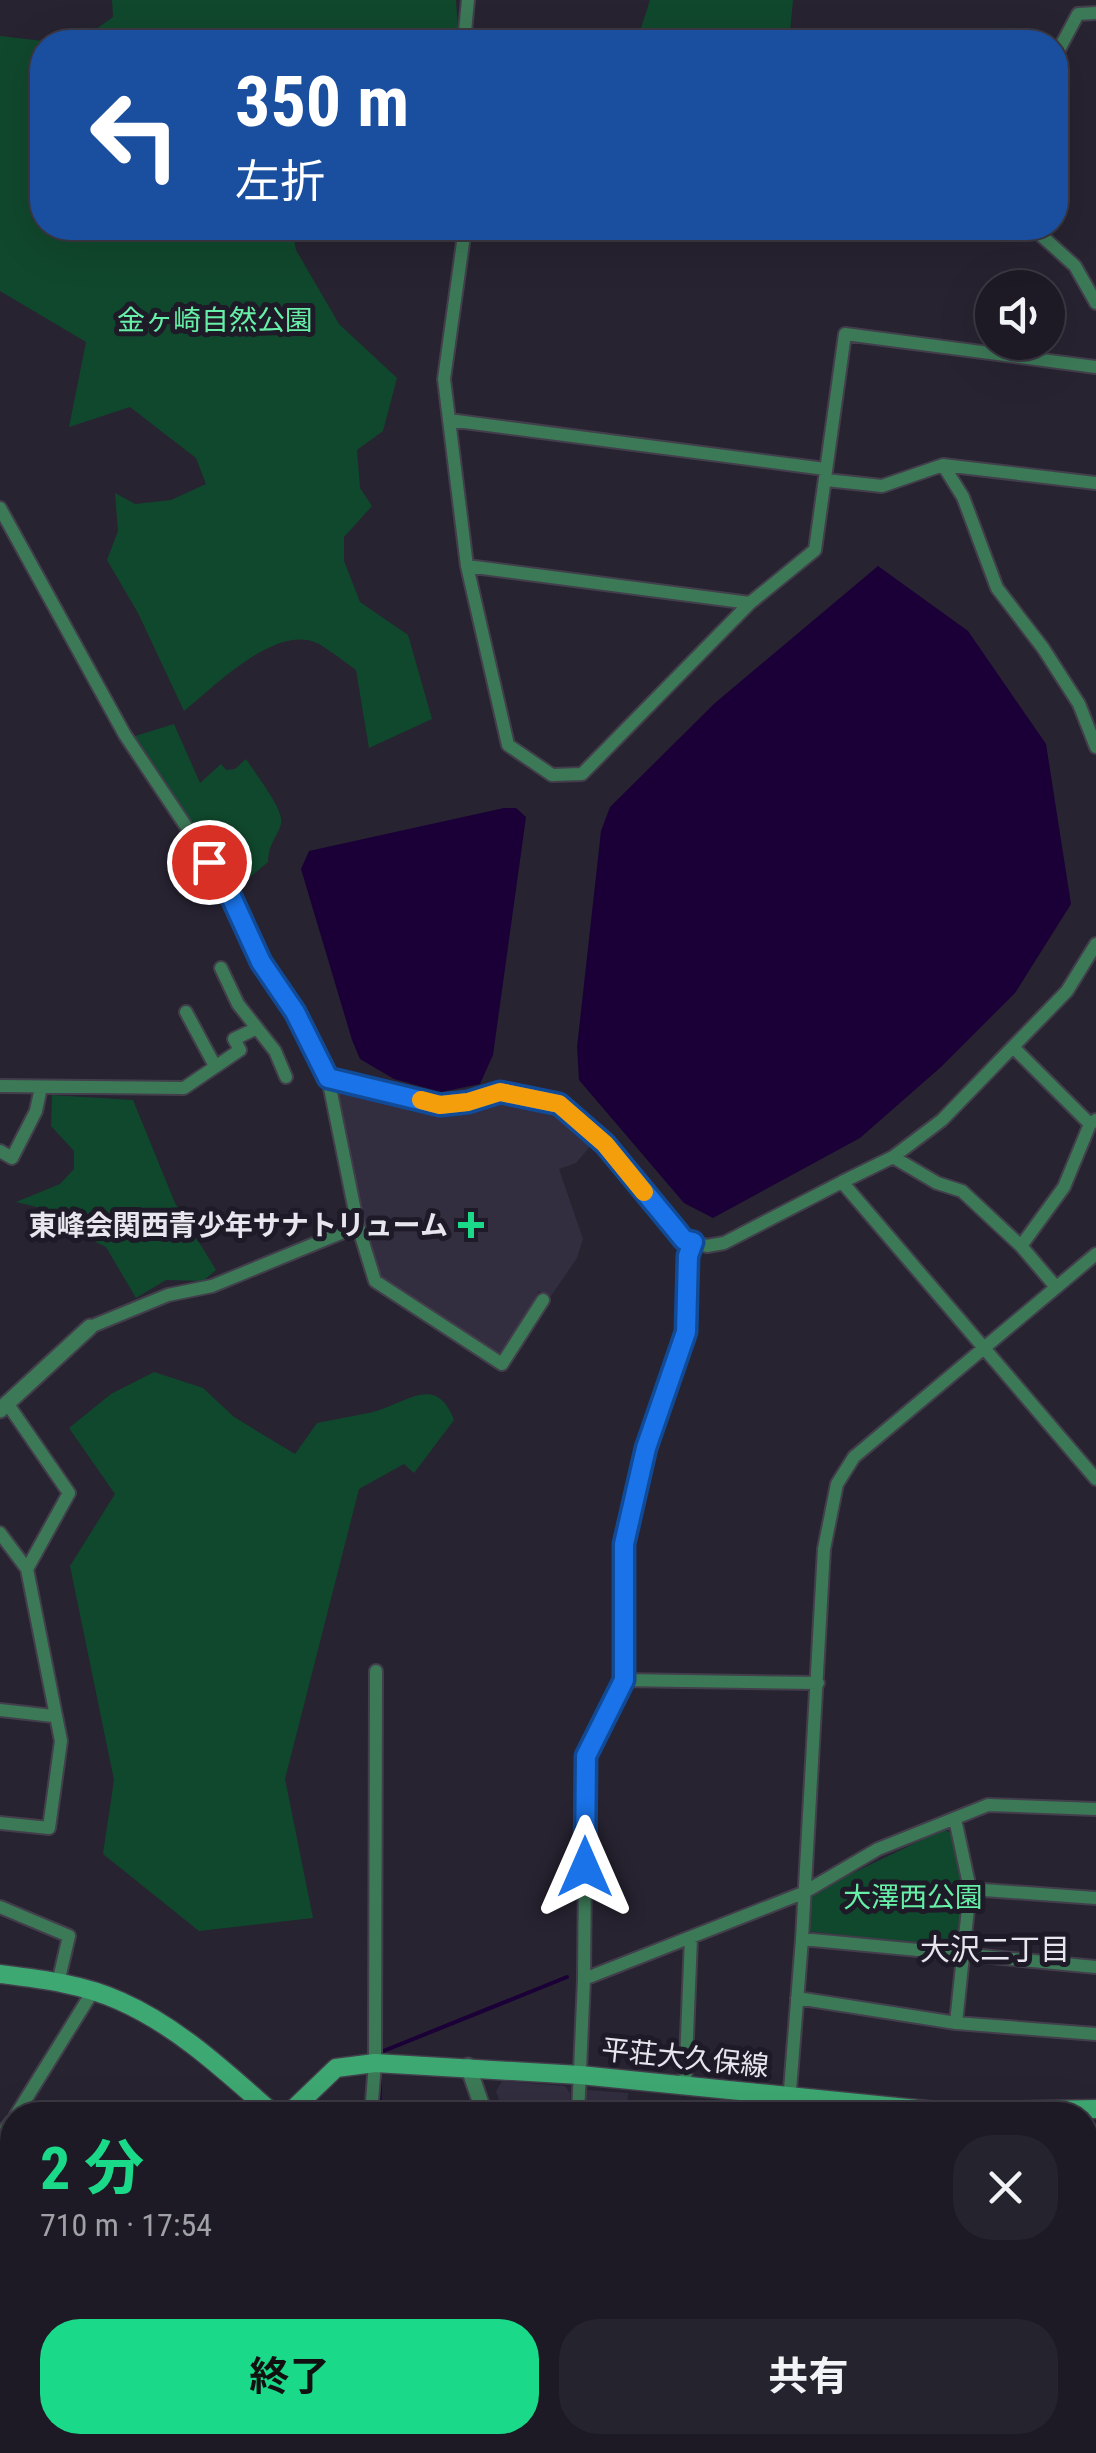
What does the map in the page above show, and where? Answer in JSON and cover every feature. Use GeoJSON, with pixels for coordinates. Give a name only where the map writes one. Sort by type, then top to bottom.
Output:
{"type":"FeatureCollection","features":[{"type":"Feature","properties":{"kind":"main road"},"geometry":{"type":"LineString","coordinates":[[0,1974],[93,1991],[118,2000],[174,2032],[259,2102]]}},
{"type":"Feature","properties":{"kind":"main road","name":"平荘大久保線"},"geometry":{"type":"LineString","coordinates":[[301,2102],[336,2068],[376,2063],[468,2066],[685,2086],[768,2102]]}},
{"type":"Feature","properties":{"kind":"street"},"geometry":{"type":"LineString","coordinates":[[465,30],[468,0]]}},
{"type":"Feature","properties":{"kind":"street"},"geometry":{"type":"LineString","coordinates":[[1068,33],[1078,14],[1096,13]]}},
{"type":"Feature","properties":{"kind":"street"},"geometry":{"type":"LineString","coordinates":[[463,240],[444,379],[468,566],[508,745],[552,775],[582,774],[750,603],[814,550],[845,334],[1096,367]]}},
{"type":"Feature","properties":{"kind":"street"},"geometry":{"type":"LineString","coordinates":[[1046,240],[1075,266],[1096,303]]}},
{"type":"Feature","properties":{"kind":"street"},"geometry":{"type":"LineString","coordinates":[[449,420],[882,486],[944,465],[1096,483]]}},
{"type":"Feature","properties":{"kind":"street"},"geometry":{"type":"LineString","coordinates":[[944,465],[964,497],[996,588],[1043,648],[1079,704],[1096,747]]}},
{"type":"Feature","properties":{"kind":"street"},"geometry":{"type":"LineString","coordinates":[[0,508],[125,735],[228,890],[261,962],[295,1012],[328,1078],[358,1226],[376,1281],[502,1364],[543,1300]]}},
{"type":"Feature","properties":{"kind":"street"},"geometry":{"type":"LineString","coordinates":[[468,566],[750,603]]}},
{"type":"Feature","properties":{"kind":"street"},"geometry":{"type":"LineString","coordinates":[[1079,704],[1096,703]]}},
{"type":"Feature","properties":{"kind":"street"},"geometry":{"type":"LineString","coordinates":[[328,1078],[440,1105],[500,1092],[559,1104],[605,1144],[684,1240],[706,1246],[724,1243],[921,1139],[1015,1049],[1067,991],[1096,944]]}},
{"type":"Feature","properties":{"kind":"street"},"geometry":{"type":"LineString","coordinates":[[221,968],[238,1004],[275,1051],[286,1077]]}},
{"type":"Feature","properties":{"kind":"street"},"geometry":{"type":"LineString","coordinates":[[186,1012],[216,1066]]}},
{"type":"Feature","properties":{"kind":"street"},"geometry":{"type":"LineString","coordinates":[[0,1086],[184,1088],[240,1050],[234,1038],[257,1028]]}},
{"type":"Feature","properties":{"kind":"street"},"geometry":{"type":"LineString","coordinates":[[1015,1049],[1093,1122],[1064,1187],[1022,1246]]}},
{"type":"Feature","properties":{"kind":"street"},"geometry":{"type":"LineString","coordinates":[[0,1151],[12,1158],[36,1111],[41,1086]]}},
{"type":"Feature","properties":{"kind":"street"},"geometry":{"type":"LineString","coordinates":[[892,1156],[937,1183],[962,1191],[1022,1246],[1056,1287]]}},
{"type":"Feature","properties":{"kind":"street"},"geometry":{"type":"LineString","coordinates":[[842,1182],[1096,1479]]}},
{"type":"Feature","properties":{"kind":"street"},"geometry":{"type":"LineString","coordinates":[[27,1569],[70,1493],[4,1406],[90,1328],[168,1295],[212,1286],[358,1226]]}},
{"type":"Feature","properties":{"kind":"street"},"geometry":{"type":"LineString","coordinates":[[579,2102],[586,1756],[624,1680],[624,1544],[646,1448],[686,1332],[688,1256],[693,1242]]}},
{"type":"Feature","properties":{"kind":"street"},"geometry":{"type":"LineString","coordinates":[[789,2102],[824,1549],[836,1484],[854,1457],[1096,1254]]}},
{"type":"Feature","properties":{"kind":"street"},"geometry":{"type":"LineString","coordinates":[[0,1533],[27,1569],[60,1741],[49,1828],[0,1823]]}},
{"type":"Feature","properties":{"kind":"street"},"geometry":{"type":"LineString","coordinates":[[373,2102],[376,1670]]}},
{"type":"Feature","properties":{"kind":"street"},"geometry":{"type":"LineString","coordinates":[[624,1680],[818,1683]]}},
{"type":"Feature","properties":{"kind":"street"},"geometry":{"type":"LineString","coordinates":[[0,1710],[53,1716]]}},
{"type":"Feature","properties":{"kind":"street"},"geometry":{"type":"LineString","coordinates":[[584,1978],[803,1893],[878,1849],[988,1805],[1096,1809]]}},
{"type":"Feature","properties":{"kind":"street"},"geometry":{"type":"LineString","coordinates":[[955,1820],[970,1888],[956,2022]]}},
{"type":"Feature","properties":{"kind":"street"},"geometry":{"type":"LineString","coordinates":[[970,1888],[1096,1898]]}},
{"type":"Feature","properties":{"kind":"street"},"geometry":{"type":"LineString","coordinates":[[0,1907],[70,1936],[58,1984]]}},
{"type":"Feature","properties":{"kind":"street"},"geometry":{"type":"LineString","coordinates":[[685,2086],[691,1938]]}},
{"type":"Feature","properties":{"kind":"street"},"geometry":{"type":"LineString","coordinates":[[802,1939],[1096,1967]]}},
{"type":"Feature","properties":{"kind":"street"},"geometry":{"type":"LineString","coordinates":[[24,2102],[93,1991]]}},
{"type":"Feature","properties":{"kind":"street"},"geometry":{"type":"LineString","coordinates":[[798,1998],[956,2022],[1096,2034]]}},
{"type":"Feature","properties":{"kind":"street"},"geometry":{"type":"LineString","coordinates":[[468,2066],[480,2102]]}},
{"type":"Feature","properties":{"kind":"shaded area"},"geometry":{"type":"Polygon","coordinates":[[[878,566],[968,631],[1046,744],[1071,904],[1015,993],[941,1067],[860,1138],[713,1218],[684,1203],[579,1080],[577,1047],[601,831],[610,807],[715,703],[878,566]]]}},
{"type":"Feature","properties":{"kind":"shaded area"},"geometry":{"type":"Polygon","coordinates":[[[516,808],[526,817],[493,1055],[480,1084],[441,1092],[394,1079],[360,1059],[301,869],[309,851],[516,808]]]}},
{"type":"Feature","properties":{"kind":"shaded area","name":"東峰会関西青少年サナトリューム"},"geometry":{"type":"Polygon","coordinates":[[[348,1088],[447,1110],[500,1096],[556,1106],[594,1142],[576,1163],[559,1169],[583,1239],[577,1258],[549,1299],[539,1291],[504,1352],[497,1353],[379,1278],[350,1180],[333,1091],[348,1088]]]}},
{"type":"Feature","properties":{"kind":"shaded area"},"geometry":{"type":"Polygon","coordinates":[[[502,2081],[565,2086],[570,2102],[500,2102],[496,2091],[502,2081]]]}},
{"type":"Feature","properties":{"kind":"shaded area"},"geometry":{"type":"Polygon","coordinates":[[[587,2090],[628,2093],[628,2102],[583,2102],[587,2090]]]}},
{"type":"Feature","properties":{"kind":"green space"},"geometry":{"type":"Polygon","coordinates":[[[112,0],[456,0],[458,30],[95,30],[113,17],[112,0]]]}},
{"type":"Feature","properties":{"kind":"green space"},"geometry":{"type":"Polygon","coordinates":[[[650,0],[793,0],[790,30],[641,28],[650,0]]]}},
{"type":"Feature","properties":{"kind":"green space","name":"金ヶ崎自然公園"},"geometry":{"type":"Polygon","coordinates":[[[0,36],[30,39],[30,240],[294,240],[296,250],[339,324],[397,378],[383,431],[357,450],[360,488],[372,506],[344,537],[344,561],[360,602],[408,635],[432,719],[369,748],[356,670],[317,643],[300,639],[283,642],[246,661],[184,711],[138,613],[107,560],[118,531],[115,493],[135,504],[171,500],[206,484],[196,458],[130,407],[69,427],[86,342],[0,291],[0,36]]]}},
{"type":"Feature","properties":{"kind":"green space"},"geometry":{"type":"Polygon","coordinates":[[[174,724],[200,783],[221,764],[226,770],[235,769],[246,759],[278,810],[281,824],[268,862],[237,888],[132,737],[174,724]]]}},
{"type":"Feature","properties":{"kind":"green space"},"geometry":{"type":"Polygon","coordinates":[[[52,1095],[133,1100],[175,1203],[216,1270],[203,1281],[166,1280],[136,1298],[106,1247],[59,1224],[41,1208],[16,1202],[60,1184],[74,1169],[74,1151],[51,1126],[52,1095]]]}},
{"type":"Feature","properties":{"kind":"green space"},"geometry":{"type":"Polygon","coordinates":[[[154,1372],[203,1388],[234,1417],[295,1454],[317,1423],[373,1412],[420,1395],[439,1398],[454,1420],[414,1473],[404,1464],[359,1489],[285,1779],[313,1918],[199,1931],[103,1854],[114,1780],[70,1566],[115,1494],[69,1428],[111,1394],[154,1372]]]}},
{"type":"Feature","properties":{"kind":"green space","name":"大澤西公園"},"geometry":{"type":"Polygon","coordinates":[[[944,1829],[952,1834],[963,1893],[958,1942],[951,1948],[809,1931],[811,1897],[818,1890],[944,1829]]]}},
{"type":"Feature","properties":{"kind":"waterway"},"geometry":{"type":"LineString","coordinates":[[381,2052],[567,1977]]}},
{"type":"Feature","properties":{"kind":"waterway"},"geometry":{"type":"LineString","coordinates":[[379,2102],[380,2080]]}},
{"type":"Feature","properties":{"kind":"slow traffic"},"geometry":{"type":"LineString","coordinates":[[421,1100],[440,1105],[500,1092],[559,1104],[605,1144],[644,1192]]}},
{"type":"Feature","properties":{"kind":"place","name":"東峰会関西青少年サナトリューム"},"geometry":{"type":"Point","coordinates":[471,1225]}},
{"type":"Feature","properties":{"kind":"district","name":"大沢二丁目"},"geometry":{"type":"Point","coordinates":[995,1949]}},
{"type":"Feature","properties":{"kind":"route"},"geometry":{"type":"LineString","coordinates":[[209,862],[228,890],[261,962],[295,1012],[328,1078],[440,1105],[500,1092],[559,1104],[605,1144],[684,1240],[693,1242],[688,1256],[686,1332],[646,1448],[624,1544],[624,1680],[586,1756],[585,1867]]}}]}
